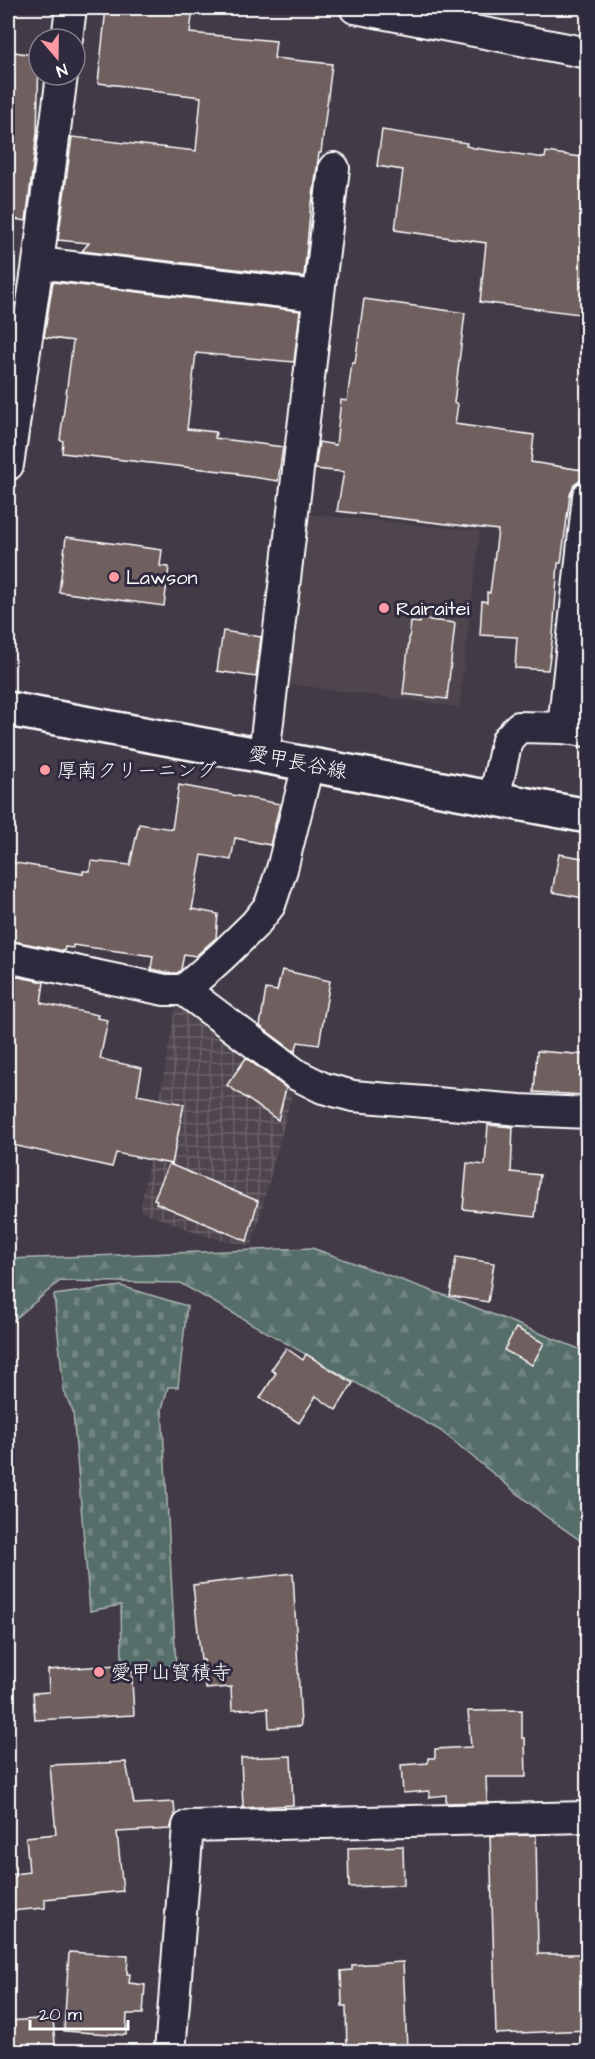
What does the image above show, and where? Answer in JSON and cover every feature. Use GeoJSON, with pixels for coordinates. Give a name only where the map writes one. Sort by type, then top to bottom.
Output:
{"type":"FeatureCollection","features":[{"type":"Feature","properties":{"kind":"street"},"geometry":{"type":"LineString","coordinates":[[69,27],[71,8]]}},
{"type":"Feature","properties":{"kind":"street"},"geometry":{"type":"LineString","coordinates":[[355,8],[437,15],[588,53]]}},
{"type":"Feature","properties":{"kind":"street"},"geometry":{"type":"LineString","coordinates":[[8,465],[38,263],[60,87]]}},
{"type":"Feature","properties":{"kind":"street"},"geometry":{"type":"LineString","coordinates":[[264,756],[334,168]]}},
{"type":"Feature","properties":{"kind":"street"},"geometry":{"type":"LineString","coordinates":[[38,263],[317,296]]}},
{"type":"Feature","properties":{"kind":"street"},"geometry":{"type":"LineString","coordinates":[[494,799],[507,740],[519,727],[575,729],[588,496]]}},
{"type":"Feature","properties":{"kind":"street","name":"愛甲長谷線"},"geometry":{"type":"LineString","coordinates":[[8,709],[588,816]]}},
{"type":"Feature","properties":{"kind":"street"},"geometry":{"type":"LineString","coordinates":[[184,990],[231,948],[270,905],[282,869],[308,765]]}},
{"type":"Feature","properties":{"kind":"street"},"geometry":{"type":"LineString","coordinates":[[8,957],[165,990],[184,990],[297,1075],[323,1088],[354,1096],[520,1110],[588,1113]]}},
{"type":"Feature","properties":{"kind":"street"},"geometry":{"type":"LineString","coordinates":[[170,2052],[188,1826],[588,1817]]}},
{"type":"Feature","properties":{"kind":"shaded area","name":"Rairaitei"},"geometry":{"type":"Polygon","coordinates":[[[308,514],[480,531],[459,707],[289,684],[308,514]]]}},
{"type":"Feature","properties":{"kind":"shaded area"},"geometry":{"type":"Polygon","coordinates":[[[177,1000],[296,1080],[252,1246],[208,1237],[140,1211],[177,1000]]]}},
{"type":"Feature","properties":{"kind":"green space"},"geometry":{"type":"Polygon","coordinates":[[[312,1248],[449,1297],[587,1352],[587,1545],[544,1515],[441,1431],[180,1283],[60,1281],[8,1325],[8,1259],[312,1248]]]}},
{"type":"Feature","properties":{"kind":"green space"},"geometry":{"type":"Polygon","coordinates":[[[121,1286],[187,1306],[178,1387],[168,1387],[162,1409],[176,1665],[131,1673],[122,1660],[121,1605],[90,1611],[73,1412],[64,1391],[54,1295],[121,1286]]]}},
{"type":"Feature","properties":{"kind":"building"},"geometry":{"type":"Polygon","coordinates":[[[106,8],[193,8],[190,33],[276,41],[274,58],[332,64],[321,153],[319,153],[311,203],[304,277],[82,251],[89,243],[58,240],[72,137],[196,151],[201,97],[98,83],[106,8]]]}},
{"type":"Feature","properties":{"kind":"building"},"geometry":{"type":"Polygon","coordinates":[[[8,51],[27,54],[27,87],[38,87],[37,133],[26,221],[8,218],[8,109],[12,82],[8,81],[8,51]]]}},
{"type":"Feature","properties":{"kind":"building"},"geometry":{"type":"Polygon","coordinates":[[[382,130],[467,143],[466,146],[474,148],[545,158],[546,152],[588,158],[588,250],[582,287],[588,287],[588,315],[480,302],[486,243],[395,230],[403,170],[377,166],[382,130]]]}},
{"type":"Feature","properties":{"kind":"building"},"geometry":{"type":"Polygon","coordinates":[[[53,282],[300,311],[294,362],[196,353],[187,429],[216,432],[215,438],[283,447],[278,481],[238,475],[238,473],[62,453],[63,441],[60,440],[73,341],[44,337],[53,282]]]}},
{"type":"Feature","properties":{"kind":"building"},"geometry":{"type":"Polygon","coordinates":[[[8,292],[16,293],[10,334],[8,333],[8,292]]]}},
{"type":"Feature","properties":{"kind":"building"},"geometry":{"type":"Polygon","coordinates":[[[364,299],[465,313],[454,403],[458,404],[455,424],[534,435],[531,462],[582,470],[581,480],[574,485],[570,495],[561,563],[558,563],[548,670],[515,668],[517,637],[480,635],[482,601],[487,602],[487,592],[490,593],[498,530],[337,511],[344,472],[315,469],[319,442],[336,445],[341,400],[347,401],[364,299]]]}},
{"type":"Feature","properties":{"kind":"building","name":"Lawson"},"geometry":{"type":"Polygon","coordinates":[[[66,537],[162,550],[160,566],[169,567],[164,606],[59,592],[66,537]]]}},
{"type":"Feature","properties":{"kind":"building"},"geometry":{"type":"Polygon","coordinates":[[[420,619],[455,623],[447,699],[403,694],[411,622],[420,623],[420,619]]]}},
{"type":"Feature","properties":{"kind":"building"},"geometry":{"type":"Polygon","coordinates":[[[223,631],[261,637],[256,677],[217,671],[223,631]]]}},
{"type":"Feature","properties":{"kind":"building"},"geometry":{"type":"Polygon","coordinates":[[[179,785],[280,804],[270,845],[235,838],[231,860],[202,855],[192,909],[218,914],[216,938],[196,956],[184,954],[181,970],[177,973],[170,973],[151,969],[153,956],[73,945],[73,948],[65,947],[64,951],[8,940],[10,862],[83,874],[83,871],[90,871],[91,861],[130,865],[139,824],[172,829],[179,785]]]}},
{"type":"Feature","properties":{"kind":"building"},"geometry":{"type":"Polygon","coordinates":[[[559,854],[588,859],[588,899],[552,892],[559,854]]]}},
{"type":"Feature","properties":{"kind":"building"},"geometry":{"type":"Polygon","coordinates":[[[282,970],[330,981],[319,1045],[298,1042],[295,1052],[260,1026],[266,989],[277,991],[282,970]]]}},
{"type":"Feature","properties":{"kind":"building"},"geometry":{"type":"Polygon","coordinates":[[[8,975],[44,982],[41,1003],[98,1015],[97,1018],[108,1020],[100,1059],[142,1068],[137,1095],[184,1104],[172,1164],[116,1153],[112,1167],[8,1144],[8,975]]]}},
{"type":"Feature","properties":{"kind":"building"},"geometry":{"type":"Polygon","coordinates":[[[537,1051],[588,1055],[588,1090],[583,1090],[583,1095],[534,1092],[537,1051]]]}},
{"type":"Feature","properties":{"kind":"building"},"geometry":{"type":"Polygon","coordinates":[[[246,1058],[286,1088],[278,1120],[227,1085],[246,1058]]]}},
{"type":"Feature","properties":{"kind":"building"},"geometry":{"type":"Polygon","coordinates":[[[488,1125],[513,1127],[511,1172],[540,1175],[535,1217],[463,1209],[467,1163],[485,1165],[488,1125]]]}},
{"type":"Feature","properties":{"kind":"building"},"geometry":{"type":"Polygon","coordinates":[[[169,1164],[258,1201],[247,1241],[156,1203],[157,1200],[154,1199],[169,1164]]]}},
{"type":"Feature","properties":{"kind":"building"},"geometry":{"type":"Polygon","coordinates":[[[456,1257],[494,1263],[488,1302],[450,1296],[456,1257]]]}},
{"type":"Feature","properties":{"kind":"building"},"geometry":{"type":"Polygon","coordinates":[[[516,1328],[544,1343],[532,1365],[504,1350],[516,1328]]]}},
{"type":"Feature","properties":{"kind":"building"},"geometry":{"type":"Polygon","coordinates":[[[286,1348],[303,1360],[306,1354],[353,1383],[336,1410],[316,1396],[299,1423],[260,1398],[276,1373],[271,1370],[286,1348]]]}},
{"type":"Feature","properties":{"kind":"building"},"geometry":{"type":"Polygon","coordinates":[[[293,1573],[301,1726],[269,1728],[268,1708],[232,1710],[231,1687],[206,1689],[193,1585],[293,1573]]]}},
{"type":"Feature","properties":{"kind":"building"},"geometry":{"type":"Polygon","coordinates":[[[131,1664],[134,1715],[35,1720],[33,1693],[49,1692],[48,1670],[131,1664]]]}},
{"type":"Feature","properties":{"kind":"building"},"geometry":{"type":"Polygon","coordinates":[[[522,1710],[526,1777],[486,1777],[487,1802],[446,1803],[446,1795],[429,1797],[429,1791],[403,1793],[401,1765],[428,1763],[428,1758],[435,1758],[435,1749],[471,1747],[468,1711],[522,1710]]]}},
{"type":"Feature","properties":{"kind":"building"},"geometry":{"type":"Polygon","coordinates":[[[291,1756],[293,1805],[243,1808],[241,1758],[291,1756]]]}},
{"type":"Feature","properties":{"kind":"building"},"geometry":{"type":"Polygon","coordinates":[[[126,1762],[134,1804],[174,1802],[175,1815],[170,1829],[117,1832],[123,1891],[45,1899],[45,1908],[8,1911],[8,1875],[29,1872],[26,1837],[56,1834],[50,1765],[126,1762]]]}},
{"type":"Feature","properties":{"kind":"building"},"geometry":{"type":"Polygon","coordinates":[[[536,1835],[538,1954],[588,1954],[588,2030],[496,2034],[490,1836],[536,1835]]]}},
{"type":"Feature","properties":{"kind":"building"},"geometry":{"type":"Polygon","coordinates":[[[403,1846],[404,1885],[349,1887],[348,1848],[403,1846]]]}},
{"type":"Feature","properties":{"kind":"building"},"geometry":{"type":"Polygon","coordinates":[[[69,1952],[128,1956],[129,1983],[145,1985],[143,2014],[127,2014],[126,2035],[64,2031],[69,1952]]]}},
{"type":"Feature","properties":{"kind":"building"},"geometry":{"type":"Polygon","coordinates":[[[403,1962],[407,2049],[347,2051],[346,2006],[342,2006],[341,1971],[352,1970],[352,1965],[403,1962]]]}},
{"type":"Feature","properties":{"kind":"building"},"geometry":{"type":"Polygon","coordinates":[[[53,2018],[55,2045],[52,2045],[53,2052],[8,2052],[8,2021],[53,2018]]]}},
{"type":"Feature","properties":{"kind":"place","name":"Lawson"},"geometry":{"type":"Point","coordinates":[114,577]}},
{"type":"Feature","properties":{"kind":"place","name":"Rairaitei"},"geometry":{"type":"Point","coordinates":[384,608]}},
{"type":"Feature","properties":{"kind":"place","name":"厚南クリーニング"},"geometry":{"type":"Point","coordinates":[45,770]}},
{"type":"Feature","properties":{"kind":"place","name":"愛甲山寳積寺"},"geometry":{"type":"Point","coordinates":[99,1672]}}]}
